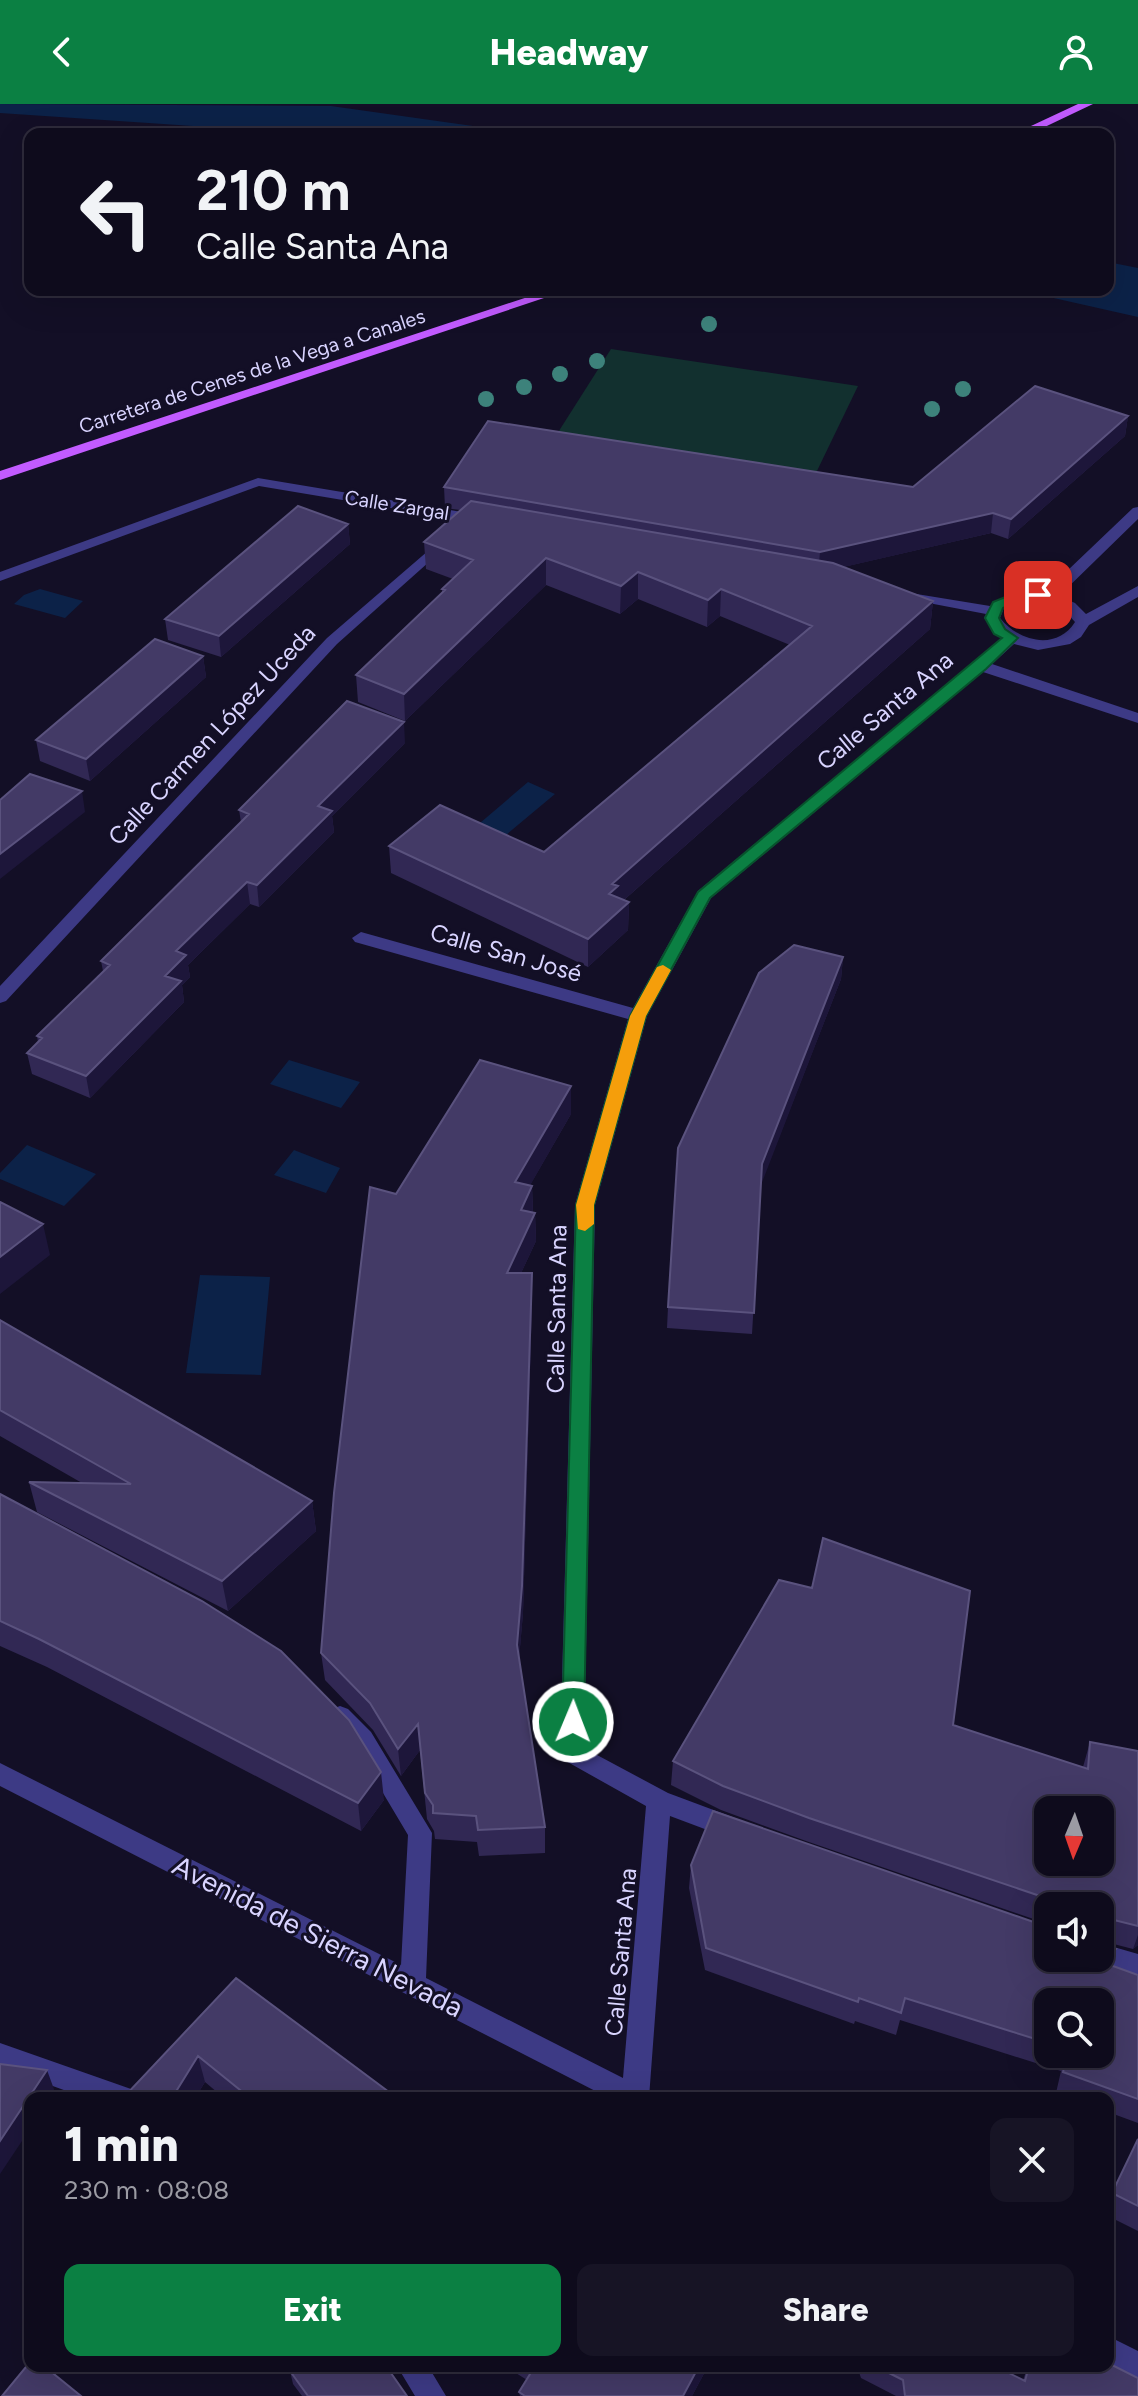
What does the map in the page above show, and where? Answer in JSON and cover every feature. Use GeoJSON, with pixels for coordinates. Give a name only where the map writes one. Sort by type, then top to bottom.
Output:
{"type":"FeatureCollection","features":[{"type":"Feature","properties":{"kind":"main road"},"geometry":{"type":"LineString","coordinates":[[1033,128],[1087,104]]}},
{"type":"Feature","properties":{"kind":"main road","name":"Carretera de Cenes de la Vega a Canales"},"geometry":{"type":"LineString","coordinates":[[0,476],[544,296]]}},
{"type":"Feature","properties":{"kind":"street","name":"Calle Zargal"},"geometry":{"type":"LineString","coordinates":[[0,577],[258,482],[501,523]]}},
{"type":"Feature","properties":{"kind":"street"},"geometry":{"type":"LineString","coordinates":[[1048,598],[1138,511]]}},
{"type":"Feature","properties":{"kind":"street","name":"Calle Carmen López Uceda"},"geometry":{"type":"LineString","coordinates":[[0,997],[332,641],[470,517]]}},
{"type":"Feature","properties":{"kind":"street"},"geometry":{"type":"LineString","coordinates":[[887,591],[995,611]]}},
{"type":"Feature","properties":{"kind":"street"},"geometry":{"type":"LineString","coordinates":[[1083,622],[1076,610],[1060,600],[1048,598],[1015,597],[998,605],[992,618],[999,631],[1011,638],[1041,645],[1062,643],[1078,634],[1083,622],[1138,591]]}},
{"type":"Feature","properties":{"kind":"street","name":"Calle Santa Ana"},"geometry":{"type":"LineString","coordinates":[[636,2092],[659,1801],[572,1753],[585,1205],[638,1016],[704,895],[1011,638]]}},
{"type":"Feature","properties":{"kind":"street"},"geometry":{"type":"LineString","coordinates":[[981,666],[1138,718]]}},
{"type":"Feature","properties":{"kind":"street","name":"Calle San José"},"geometry":{"type":"LineString","coordinates":[[361,938],[638,1016]]}},
{"type":"Feature","properties":{"kind":"street"},"geometry":{"type":"LineString","coordinates":[[320,1696],[363,1739],[420,1833],[413,1985]]}},
{"type":"Feature","properties":{"kind":"street","name":"Avenida de Sierra Nevada"},"geometry":{"type":"LineString","coordinates":[[0,1774],[624,2092]]}},
{"type":"Feature","properties":{"kind":"street"},"geometry":{"type":"LineString","coordinates":[[659,1801],[761,1839]]}},
{"type":"Feature","properties":{"kind":"street"},"geometry":{"type":"LineString","coordinates":[[1114,1959],[1138,1966]]}},
{"type":"Feature","properties":{"kind":"street"},"geometry":{"type":"LineString","coordinates":[[0,2055],[105,2092]]}},
{"type":"Feature","properties":{"kind":"street"},"geometry":{"type":"LineString","coordinates":[[1114,2353],[1138,2366]]}},
{"type":"Feature","properties":{"kind":"street"},"geometry":{"type":"LineString","coordinates":[[415,2372],[432,2396]]}},
{"type":"Feature","properties":{"kind":"green space"},"geometry":{"type":"Polygon","coordinates":[[[611,349],[858,386],[815,475],[557,434],[611,349]]]}},
{"type":"Feature","properties":{"kind":"water"},"geometry":{"type":"Polygon","coordinates":[[[0,104],[331,106],[487,128],[221,128],[0,113],[0,104]]]}},
{"type":"Feature","properties":{"kind":"water"},"geometry":{"type":"Polygon","coordinates":[[[1114,263],[1138,268],[1138,317],[1045,296],[1114,296],[1114,263]]]}},
{"type":"Feature","properties":{"kind":"water"},"geometry":{"type":"Polygon","coordinates":[[[40,589],[83,601],[65,618],[14,604],[24,595],[40,589]]]}},
{"type":"Feature","properties":{"kind":"water"},"geometry":{"type":"Polygon","coordinates":[[[528,782],[555,794],[506,835],[480,823],[528,782]]]}},
{"type":"Feature","properties":{"kind":"water"},"geometry":{"type":"Polygon","coordinates":[[[289,1060],[360,1082],[341,1108],[270,1084],[289,1060]]]}},
{"type":"Feature","properties":{"kind":"water"},"geometry":{"type":"Polygon","coordinates":[[[27,1145],[96,1174],[64,1206],[0,1179],[0,1173],[27,1145]]]}},
{"type":"Feature","properties":{"kind":"water"},"geometry":{"type":"Polygon","coordinates":[[[294,1150],[340,1168],[326,1193],[274,1175],[294,1150]]]}},
{"type":"Feature","properties":{"kind":"water"},"geometry":{"type":"Polygon","coordinates":[[[200,1275],[270,1277],[261,1375],[186,1373],[200,1275]]]}},
{"type":"Feature","properties":{"kind":"building"},"geometry":{"type":"Polygon","coordinates":[[[1035,386],[1128,416],[1011,519],[993,513],[820,552],[444,487],[488,421],[913,487],[1035,386]]]}},
{"type":"Feature","properties":{"kind":"building"},"geometry":{"type":"Polygon","coordinates":[[[471,501],[833,563],[933,601],[612,884],[618,886],[609,894],[629,902],[588,939],[389,846],[440,805],[544,852],[812,626],[721,589],[708,600],[638,572],[621,586],[546,558],[404,694],[356,675],[473,560],[424,542],[471,501]]]}},
{"type":"Feature","properties":{"kind":"building"},"geometry":{"type":"Polygon","coordinates":[[[298,506],[348,524],[219,636],[165,619],[298,506]]]}},
{"type":"Feature","properties":{"kind":"building"},"geometry":{"type":"Polygon","coordinates":[[[155,639],[203,656],[86,759],[36,740],[155,639]]]}},
{"type":"Feature","properties":{"kind":"building"},"geometry":{"type":"Polygon","coordinates":[[[347,701],[404,722],[318,806],[332,811],[257,885],[247,882],[176,951],[186,955],[165,976],[181,981],[86,1076],[27,1053],[42,1038],[37,1036],[110,965],[101,961],[249,814],[239,810],[347,701]]]}},
{"type":"Feature","properties":{"kind":"building"},"geometry":{"type":"Polygon","coordinates":[[[30,774],[82,791],[0,854],[0,800],[30,774]]]}},
{"type":"Feature","properties":{"kind":"building"},"geometry":{"type":"Polygon","coordinates":[[[794,945],[843,957],[762,1164],[754,1313],[668,1307],[678,1148],[759,973],[794,945]]]}},
{"type":"Feature","properties":{"kind":"building"},"geometry":{"type":"Polygon","coordinates":[[[480,1060],[571,1086],[515,1182],[532,1186],[521,1210],[535,1213],[507,1273],[532,1273],[522,1586],[517,1645],[545,1827],[478,1830],[476,1816],[433,1813],[433,1805],[425,1793],[418,1724],[398,1749],[370,1703],[321,1653],[334,1493],[370,1187],[396,1194],[480,1060]]]}},
{"type":"Feature","properties":{"kind":"building"},"geometry":{"type":"Polygon","coordinates":[[[0,1202],[43,1224],[0,1257],[0,1202]]]}},
{"type":"Feature","properties":{"kind":"building"},"geometry":{"type":"Polygon","coordinates":[[[0,1320],[312,1501],[222,1581],[29,1482],[131,1484],[0,1410],[0,1320]]]}},
{"type":"Feature","properties":{"kind":"building"},"geometry":{"type":"Polygon","coordinates":[[[0,1494],[202,1601],[281,1651],[349,1720],[381,1772],[358,1803],[0,1621],[0,1494]]]}},
{"type":"Feature","properties":{"kind":"building"},"geometry":{"type":"Polygon","coordinates":[[[823,1538],[970,1591],[953,1725],[1088,1769],[1090,1742],[1138,1751],[1138,1926],[1114,1920],[1114,1892],[1034,1894],[809,1818],[723,1786],[673,1761],[779,1580],[812,1588],[823,1538]]]}},
{"type":"Feature","properties":{"kind":"building"},"geometry":{"type":"Polygon","coordinates":[[[713,1811],[1034,1922],[1034,1972],[1114,1972],[1114,1966],[1138,1975],[1138,2099],[1063,2072],[1064,2068],[1114,2068],[1114,1988],[1034,1988],[1034,2039],[905,1998],[901,2013],[859,1998],[858,2002],[706,1948],[691,1865],[713,1811]]]}},
{"type":"Feature","properties":{"kind":"building"},"geometry":{"type":"Polygon","coordinates":[[[236,1978],[389,2092],[243,2092],[198,2056],[176,2092],[129,2092],[236,1978]]]}},
{"type":"Feature","properties":{"kind":"building"},"geometry":{"type":"Polygon","coordinates":[[[0,2064],[47,2070],[32,2092],[24,2092],[24,2105],[0,2141],[0,2064]]]}},
{"type":"Feature","properties":{"kind":"building"},"geometry":{"type":"Polygon","coordinates":[[[1138,2139],[1138,2206],[1114,2194],[1138,2139]]]}},
{"type":"Feature","properties":{"kind":"building"},"geometry":{"type":"Polygon","coordinates":[[[1114,2366],[1138,2378],[1138,2396],[905,2396],[903,2380],[887,2372],[1007,2372],[1025,2381],[1027,2372],[1114,2372],[1114,2366]]]}},
{"type":"Feature","properties":{"kind":"building"},"geometry":{"type":"Polygon","coordinates":[[[24,2369],[24,2372],[51,2372],[81,2396],[2,2396],[24,2369]]]}},
{"type":"Feature","properties":{"kind":"building"},"geometry":{"type":"Polygon","coordinates":[[[291,2372],[390,2372],[407,2396],[308,2396],[291,2372]]]}},
{"type":"Feature","properties":{"kind":"building"},"geometry":{"type":"Polygon","coordinates":[[[531,2372],[696,2372],[683,2396],[525,2396],[519,2392],[531,2372]]]}},
{"type":"Feature","properties":{"kind":"slow traffic"},"geometry":{"type":"LineString","coordinates":[[585,1224],[585,1205],[638,1016],[663,970]]}},
{"type":"Feature","properties":{"kind":"route"},"geometry":{"type":"LineString","coordinates":[[573,1722],[585,1205],[638,1016],[704,895],[1011,638],[999,631],[992,618],[998,605],[1015,597],[1038,595]]}}]}
